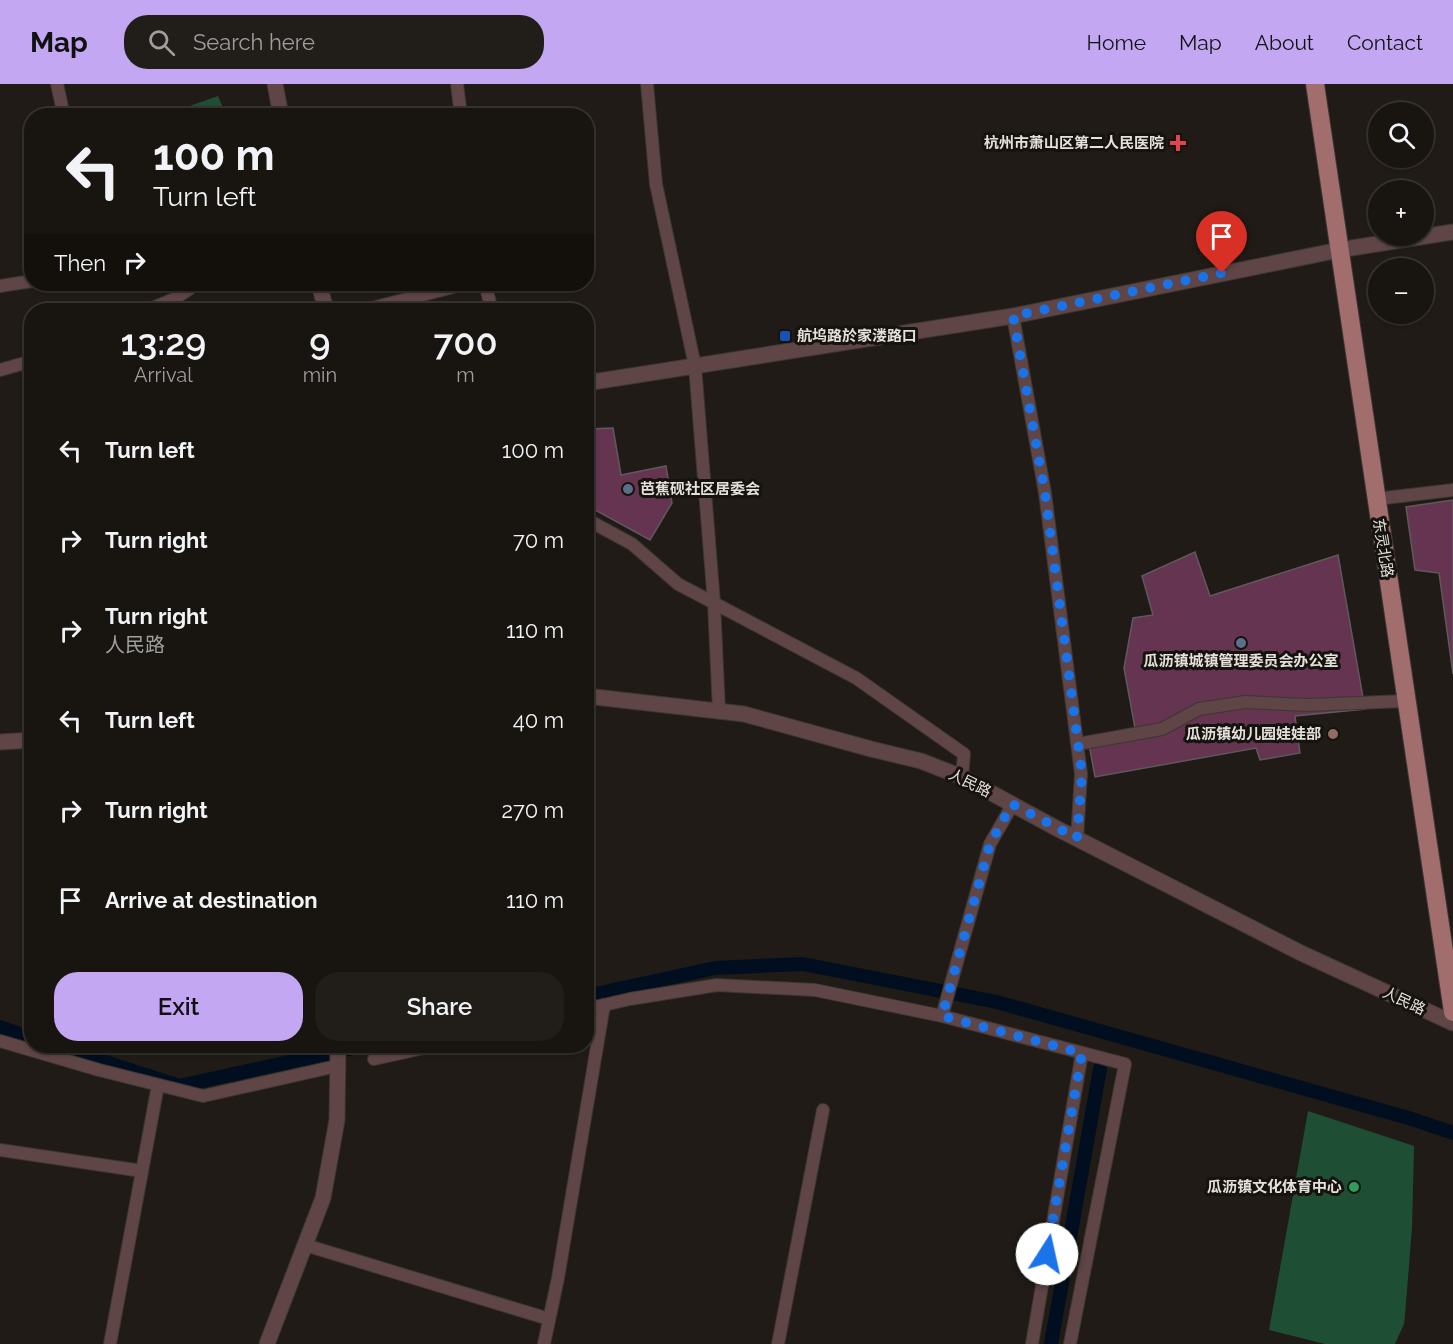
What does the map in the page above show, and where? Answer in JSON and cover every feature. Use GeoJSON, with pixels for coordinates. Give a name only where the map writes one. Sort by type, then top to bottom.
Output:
{"type":"FeatureCollection","features":[{"type":"Feature","properties":{"kind":"main road","name":"东灵北路"},"geometry":{"type":"LineString","coordinates":[[1315,84],[1453,1012]]}},
{"type":"Feature","properties":{"kind":"street"},"geometry":{"type":"LineString","coordinates":[[57,84],[62,108]]}},
{"type":"Feature","properties":{"kind":"street"},"geometry":{"type":"LineString","coordinates":[[275,84],[280,108]]}},
{"type":"Feature","properties":{"kind":"street"},"geometry":{"type":"LineString","coordinates":[[457,84],[460,108]]}},
{"type":"Feature","properties":{"kind":"street"},"geometry":{"type":"LineString","coordinates":[[647,84],[656,184],[695,366],[714,603],[719,711]]}},
{"type":"Feature","properties":{"kind":"street"},"geometry":{"type":"LineString","coordinates":[[594,382],[1013,316],[1339,250],[1453,232]]}},
{"type":"Feature","properties":{"kind":"street"},"geometry":{"type":"LineString","coordinates":[[0,286],[24,282]]}},
{"type":"Feature","properties":{"kind":"street"},"geometry":{"type":"LineString","coordinates":[[165,303],[186,291]]}},
{"type":"Feature","properties":{"kind":"street"},"geometry":{"type":"LineString","coordinates":[[391,303],[438,291]]}},
{"type":"Feature","properties":{"kind":"street"},"geometry":{"type":"LineString","coordinates":[[1013,316],[1045,493],[1082,774],[1077,838]]}},
{"type":"Feature","properties":{"kind":"street"},"geometry":{"type":"LineString","coordinates":[[0,370],[24,363]]}},
{"type":"Feature","properties":{"kind":"street"},"geometry":{"type":"LineString","coordinates":[[1376,499],[1453,490]]}},
{"type":"Feature","properties":{"kind":"street"},"geometry":{"type":"LineString","coordinates":[[594,523],[632,544],[678,584],[856,678],[964,754],[962,777]]}},
{"type":"Feature","properties":{"kind":"street","name":"人民路"},"geometry":{"type":"LineString","coordinates":[[594,697],[744,714],[921,761],[962,777],[1301,953],[1453,1023]]}},
{"type":"Feature","properties":{"kind":"street"},"geometry":{"type":"LineString","coordinates":[[1078,744],[1162,729],[1199,709],[1245,702],[1307,705],[1406,701]]}},
{"type":"Feature","properties":{"kind":"street"},"geometry":{"type":"LineString","coordinates":[[0,742],[24,740]]}},
{"type":"Feature","properties":{"kind":"street"},"geometry":{"type":"LineString","coordinates":[[942,1015],[990,844],[1012,804]]}},
{"type":"Feature","properties":{"kind":"street"},"geometry":{"type":"LineString","coordinates":[[594,1007],[717,985],[815,990],[942,1015],[1125,1064],[1070,1344]]}},
{"type":"Feature","properties":{"kind":"street"},"geometry":{"type":"LineString","coordinates":[[544,1344],[604,1005]]}},
{"type":"Feature","properties":{"kind":"street"},"geometry":{"type":"LineString","coordinates":[[0,1041],[24,1048]]}},
{"type":"Feature","properties":{"kind":"street"},"geometry":{"type":"LineString","coordinates":[[41,1053],[203,1096],[337,1073]]}},
{"type":"Feature","properties":{"kind":"street"},"geometry":{"type":"LineString","coordinates":[[267,1344],[323,1198],[337,1120],[338,1053]]}},
{"type":"Feature","properties":{"kind":"street"},"geometry":{"type":"LineString","coordinates":[[374,1059],[402,1053]]}},
{"type":"Feature","properties":{"kind":"street"},"geometry":{"type":"LineString","coordinates":[[1032,1344],[1082,1053]]}},
{"type":"Feature","properties":{"kind":"street"},"geometry":{"type":"LineString","coordinates":[[110,1344],[158,1085]]}},
{"type":"Feature","properties":{"kind":"street"},"geometry":{"type":"LineString","coordinates":[[778,1344],[823,1110]]}},
{"type":"Feature","properties":{"kind":"street"},"geometry":{"type":"LineString","coordinates":[[0,1150],[142,1172]]}},
{"type":"Feature","properties":{"kind":"street"},"geometry":{"type":"LineString","coordinates":[[305,1245],[549,1319]]}},
{"type":"Feature","properties":{"kind":"green space"},"geometry":{"type":"Polygon","coordinates":[[[218,96],[223,108],[184,108],[218,96]]]}},
{"type":"Feature","properties":{"kind":"green space","name":"瓜沥镇文化体育中心"},"geometry":{"type":"Polygon","coordinates":[[[1308,1111],[1414,1146],[1412,1228],[1405,1315],[1404,1324],[1395,1344],[1325,1344],[1269,1330],[1308,1111]]]}},
{"type":"Feature","properties":{"kind":"building","name":"芭蕉砚社区居委会"},"geometry":{"type":"Polygon","coordinates":[[[613,428],[621,475],[666,466],[672,503],[650,540],[594,509],[594,429],[613,428]]]}},
{"type":"Feature","properties":{"kind":"building"},"geometry":{"type":"Polygon","coordinates":[[[1453,500],[1453,674],[1439,573],[1415,570],[1406,507],[1453,500]]]}},
{"type":"Feature","properties":{"kind":"building","name":"瓜沥镇城镇管理委员会办公室"},"geometry":{"type":"Polygon","coordinates":[[[1195,552],[1210,596],[1338,555],[1365,709],[1295,716],[1300,753],[1260,760],[1256,748],[1095,777],[1088,739],[1135,728],[1124,668],[1133,618],[1153,615],[1142,576],[1195,552]]]}},
{"type":"Feature","properties":{"kind":"waterway"},"geometry":{"type":"LineString","coordinates":[[594,994],[715,968],[803,964],[997,1002],[1412,1119],[1453,1133]]}},
{"type":"Feature","properties":{"kind":"waterway"},"geometry":{"type":"LineString","coordinates":[[0,1027],[24,1035]]}},
{"type":"Feature","properties":{"kind":"waterway"},"geometry":{"type":"LineString","coordinates":[[78,1053],[179,1086],[331,1053]]}},
{"type":"Feature","properties":{"kind":"waterway"},"geometry":{"type":"LineString","coordinates":[[1051,1344],[1100,1069]]}},
{"type":"Feature","properties":{"kind":"place","name":"杭州市萧山区第二人民医院"},"geometry":{"type":"Point","coordinates":[1178,143]}},
{"type":"Feature","properties":{"kind":"place","name":"航坞路於家溇路口"},"geometry":{"type":"Point","coordinates":[785,336]}},
{"type":"Feature","properties":{"kind":"place","name":"芭蕉砚社区居委会"},"geometry":{"type":"Point","coordinates":[628,489]}},
{"type":"Feature","properties":{"kind":"place","name":"瓜沥镇城镇管理委员会办公室"},"geometry":{"type":"Point","coordinates":[1241,643]}},
{"type":"Feature","properties":{"kind":"place","name":"瓜沥镇幼儿园娃娃部"},"geometry":{"type":"Point","coordinates":[1333,734]}},
{"type":"Feature","properties":{"kind":"place","name":"瓜沥镇文化体育中心"},"geometry":{"type":"Point","coordinates":[1354,1187]}},
{"type":"Feature","properties":{"kind":"route"},"geometry":{"type":"LineString","coordinates":[[1047,1254],[1082,1053],[942,1016],[990,844],[1012,804],[1077,838],[1082,774],[1045,493],[1013,316],[1222,273]]}}]}
